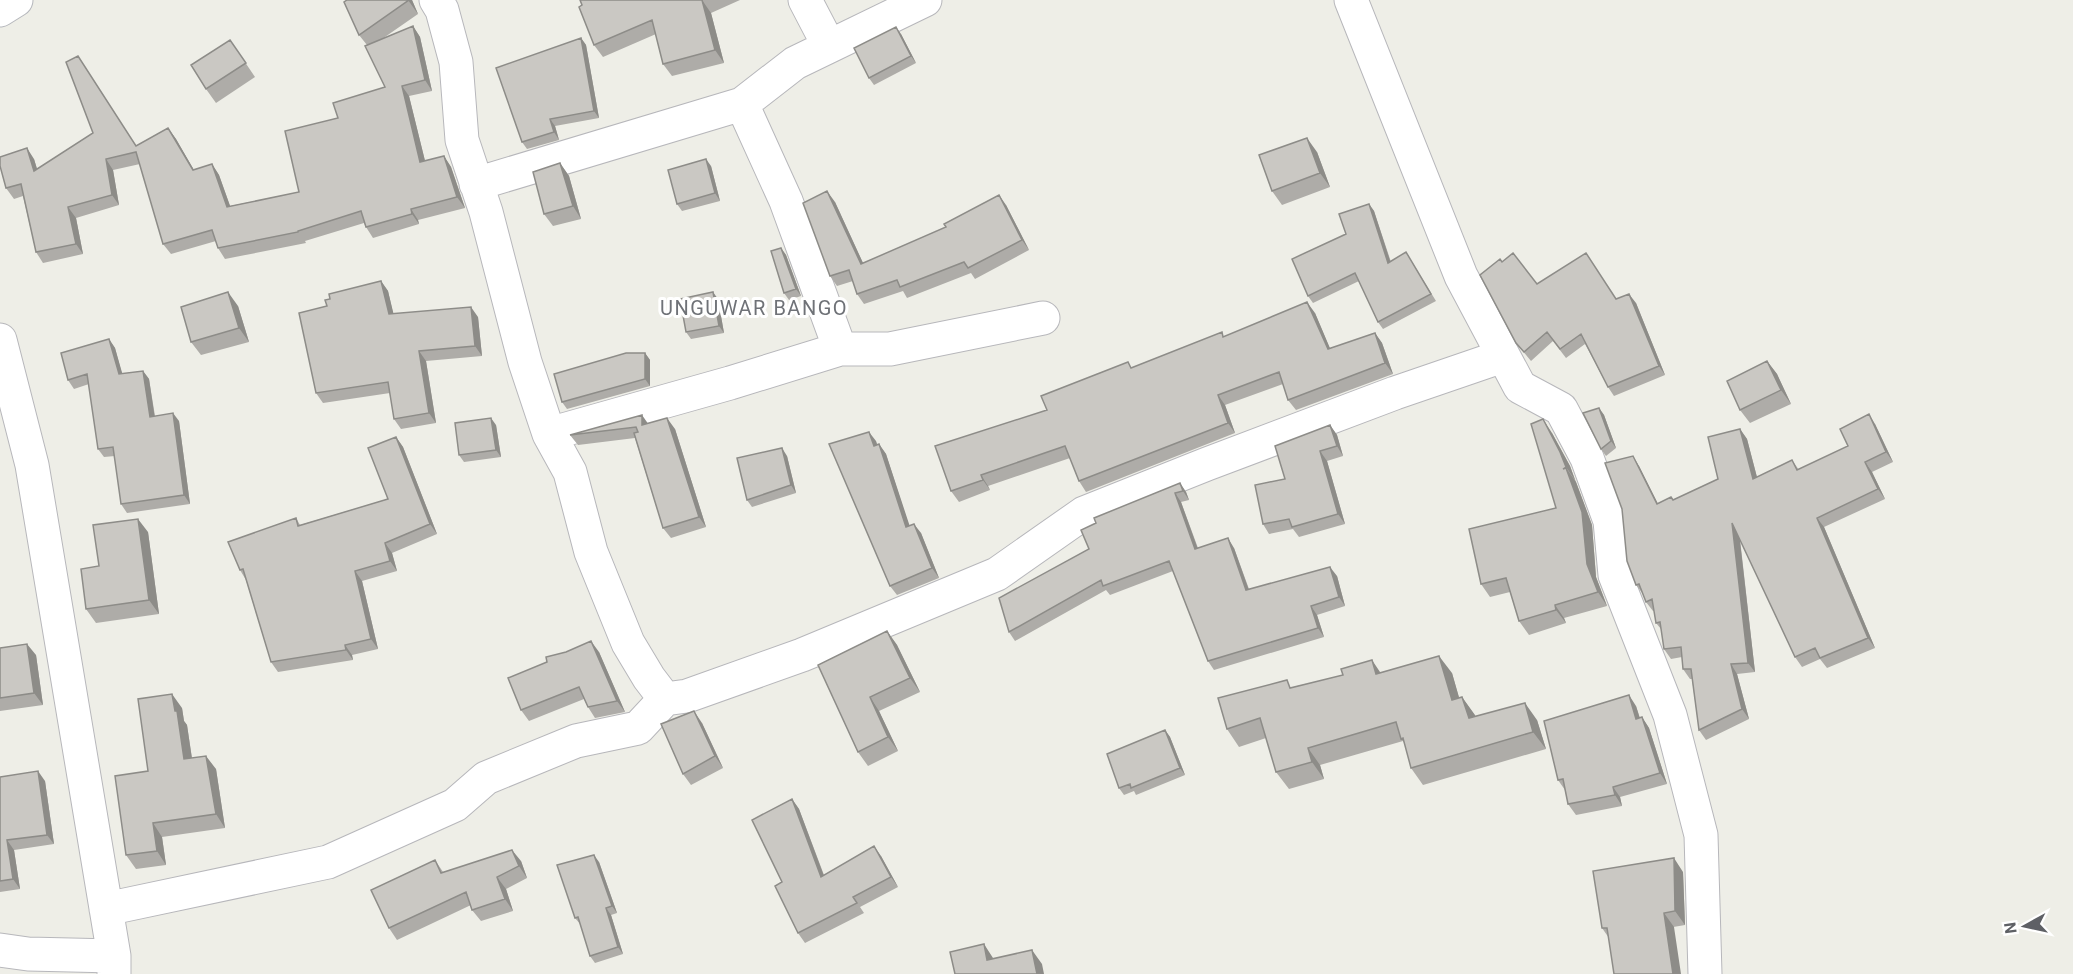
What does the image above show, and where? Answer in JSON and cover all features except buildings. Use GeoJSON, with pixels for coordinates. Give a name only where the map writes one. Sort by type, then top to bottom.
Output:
{"type":"FeatureCollection","features":[{"type":"Feature","properties":{"kind":"street"},"geometry":{"type":"LineString","coordinates":[[0,10],[16,0]]}},
{"type":"Feature","properties":{"kind":"street"},"geometry":{"type":"LineString","coordinates":[[805,0],[829,46]]}},
{"type":"Feature","properties":{"kind":"street"},"geometry":{"type":"LineString","coordinates":[[476,184],[742,104],[795,63],[925,0]]}},
{"type":"Feature","properties":{"kind":"street"},"geometry":{"type":"LineString","coordinates":[[1351,0],[1461,276],[1520,387],[1561,409],[1587,458],[1610,521],[1615,575],[1670,715],[1701,835],[1705,974]]}},
{"type":"Feature","properties":{"kind":"street"},"geometry":{"type":"LineString","coordinates":[[445,3],[456,62],[462,140],[486,212],[525,363],[549,434],[570,472],[591,552],[628,643],[665,699]]}},
{"type":"Feature","properties":{"kind":"street"},"geometry":{"type":"LineString","coordinates":[[742,104],[786,201],[840,349]]}},
{"type":"Feature","properties":{"kind":"street"},"geometry":{"type":"LineString","coordinates":[[549,434],[840,349],[890,349],[1043,318]]}},
{"type":"Feature","properties":{"kind":"street"},"geometry":{"type":"LineString","coordinates":[[0,340],[32,465],[114,965],[0,950]]}},
{"type":"Feature","properties":{"kind":"street"},"geometry":{"type":"LineString","coordinates":[[106,909],[328,862],[455,805],[486,778],[576,741],[638,729],[665,699],[687,696],[802,654],[997,574],[1084,513],[1395,393],[1503,356]]}},
{"type":"Feature","properties":{"kind":"district","name":"UNGUWAR BANGO"},"geometry":{"type":"Point","coordinates":[754,308]}}]}
